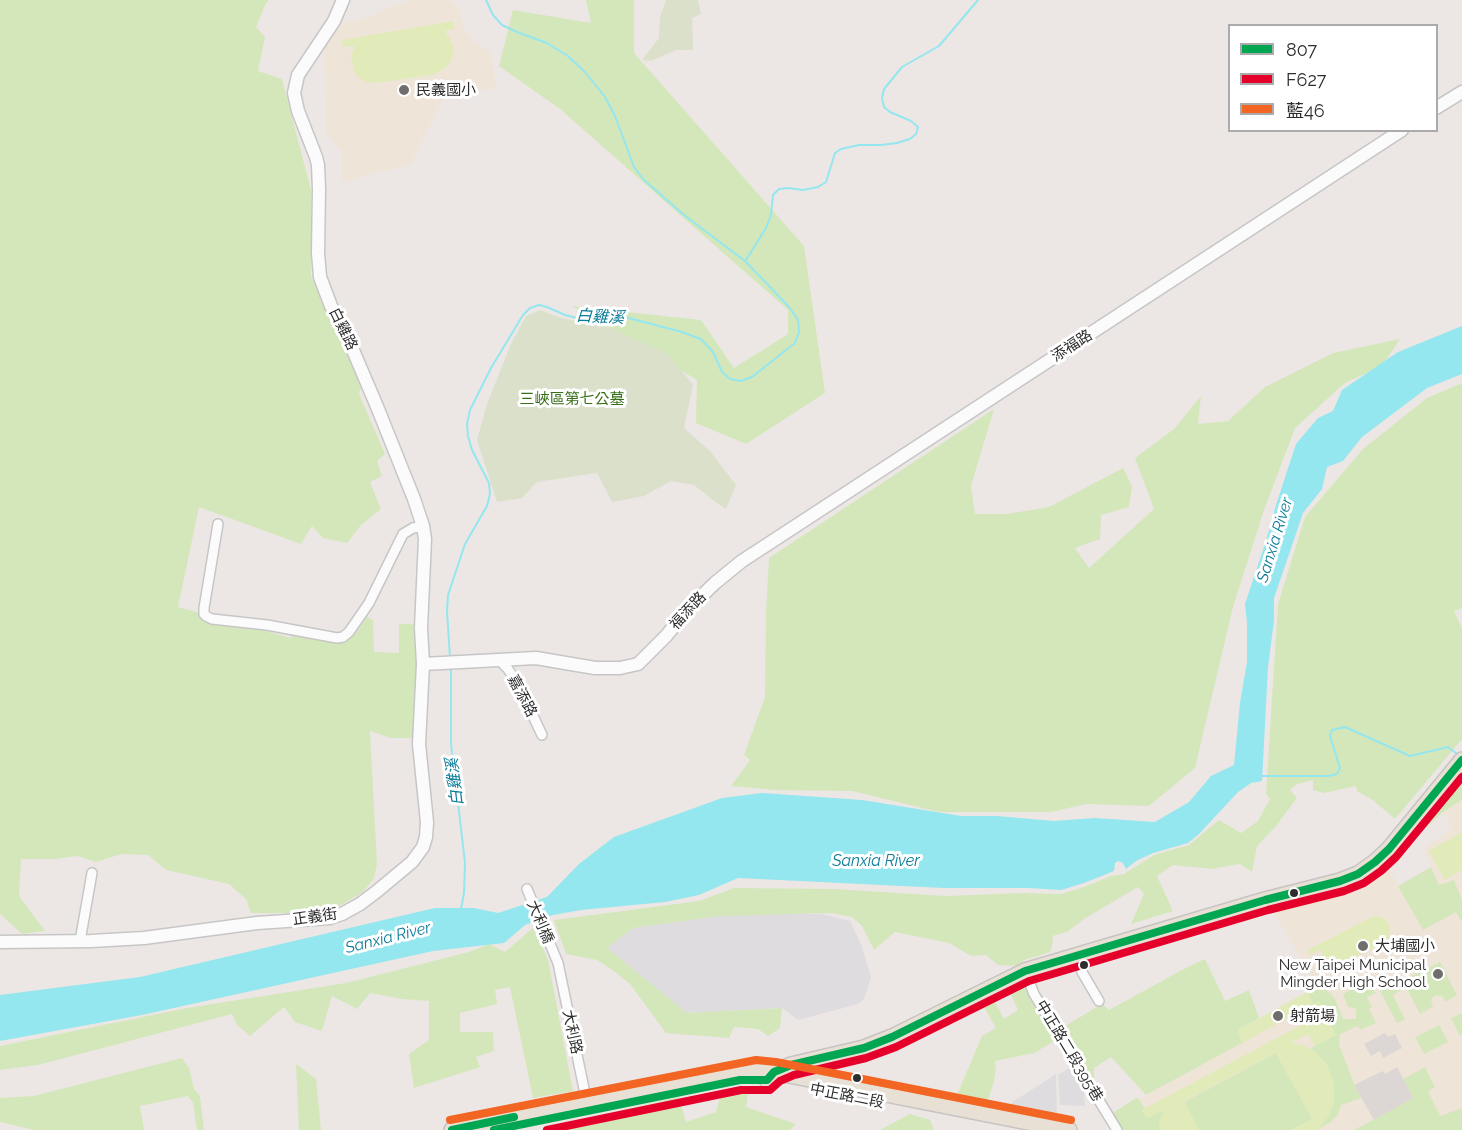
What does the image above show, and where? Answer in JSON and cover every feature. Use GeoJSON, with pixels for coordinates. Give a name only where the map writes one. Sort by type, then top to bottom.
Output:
{"type":"FeatureCollection","features":[{"type":"Feature","properties":{"kind":"main road"},"geometry":{"type":"LineString","coordinates":[[770,1076],[790,1065],[864,1048],[892,1038],[1025,971],[1358,874],[1389,849],[1460,763]]}},
{"type":"Feature","properties":{"kind":"main road","name":"中正路二段"},"geometry":{"type":"LineString","coordinates":[[494,1130],[587,1106],[756,1070],[770,1076],[1023,1130]]}},
{"type":"Feature","properties":{"kind":"main road","name":"中正路二段"},"geometry":{"type":"LineString","coordinates":[[770,1076],[1069,1130]]}},
{"type":"Feature","properties":{"kind":"main road","name":"中正路二段"},"geometry":{"type":"LineString","coordinates":[[452,1130],[587,1106]]}},
{"type":"Feature","properties":{"kind":"street","name":"白雞路"},"geometry":{"type":"LineString","coordinates":[[343,0],[334,21],[298,75],[294,93],[297,111],[318,165],[319,266],[324,288],[374,399],[423,526],[426,549],[421,609],[423,664]]}},
{"type":"Feature","properties":{"kind":"street"},"geometry":{"type":"LineString","coordinates":[[1438,107],[1462,92]]}},
{"type":"Feature","properties":{"kind":"street","name":"添福路"},"geometry":{"type":"LineString","coordinates":[[742,561],[1399,132]]}},
{"type":"Feature","properties":{"kind":"street"},"geometry":{"type":"LineString","coordinates":[[218,524],[204,608],[206,616],[212,619],[267,625],[337,638],[349,632],[369,603],[403,534],[413,528],[423,526]]}},
{"type":"Feature","properties":{"kind":"street","name":"福添路"},"geometry":{"type":"LineString","coordinates":[[499,660],[536,658],[595,668],[620,668],[638,664],[666,636],[688,608],[742,561]]}},
{"type":"Feature","properties":{"kind":"street"},"geometry":{"type":"LineString","coordinates":[[423,664],[499,660]]}},
{"type":"Feature","properties":{"kind":"street","name":"嘉添路"},"geometry":{"type":"LineString","coordinates":[[499,660],[519,686],[542,735]]}},
{"type":"Feature","properties":{"kind":"street","name":"正義街"},"geometry":{"type":"LineString","coordinates":[[0,942],[144,938],[257,923],[330,918],[351,909],[412,862],[423,847],[426,837],[427,822],[418,744],[423,664]]}},
{"type":"Feature","properties":{"kind":"street"},"geometry":{"type":"LineString","coordinates":[[80,941],[92,873]]}},
{"type":"Feature","properties":{"kind":"street","name":"大利橋"},"geometry":{"type":"LineString","coordinates":[[526,889],[554,955]]}},
{"type":"Feature","properties":{"kind":"street","name":"大利路"},"geometry":{"type":"LineString","coordinates":[[554,955],[558,963],[587,1106]]}},
{"type":"Feature","properties":{"kind":"street"},"geometry":{"type":"LineString","coordinates":[[1079,955],[1082,972],[1100,1002]]}},
{"type":"Feature","properties":{"kind":"street","name":"中正路二段395巷"},"geometry":{"type":"LineString","coordinates":[[1025,971],[1034,994],[1117,1130]]}},
{"type":"Feature","properties":{"kind":"shaded area","name":"民義國小"},"geometry":{"type":"Polygon","coordinates":[[[409,0],[449,0],[459,8],[464,28],[474,42],[490,51],[497,88],[444,97],[410,165],[351,181],[342,181],[342,153],[326,133],[324,49],[342,23],[367,18],[409,0]]]}},
{"type":"Feature","properties":{"kind":"shaded area","name":"New Taipei Municipal Mingder High School"},"geometry":{"type":"Polygon","coordinates":[[[1462,800],[1462,1108],[1440,1117],[1427,1091],[1354,1130],[1143,1130],[1128,1105],[1241,1043],[1238,1030],[1317,986],[1271,907],[1355,879],[1386,863],[1423,930],[1451,914],[1426,854],[1426,847],[1452,828],[1443,812],[1462,800]]]}},
{"type":"Feature","properties":{"kind":"shaded area"},"geometry":{"type":"Polygon","coordinates":[[[822,914],[850,921],[861,944],[871,977],[864,999],[858,1004],[798,1020],[782,1008],[687,1013],[607,948],[633,928],[719,916],[822,914]]]}},
{"type":"Feature","properties":{"kind":"shaded area"},"geometry":{"type":"Polygon","coordinates":[[[1385,1033],[1388,1037],[1395,1034],[1402,1048],[1383,1058],[1380,1051],[1371,1056],[1364,1044],[1385,1033]]]}},
{"type":"Feature","properties":{"kind":"shaded area"},"geometry":{"type":"Polygon","coordinates":[[[1074,1065],[1083,1080],[1085,1106],[1060,1105],[1058,1075],[1074,1065]]]}},
{"type":"Feature","properties":{"kind":"shaded area"},"geometry":{"type":"Polygon","coordinates":[[[1397,1067],[1413,1098],[1374,1120],[1354,1085],[1383,1071],[1385,1074],[1397,1067]]]}},
{"type":"Feature","properties":{"kind":"shaded area"},"geometry":{"type":"Polygon","coordinates":[[[1056,1074],[1057,1122],[1008,1114],[1011,1103],[1056,1074]]]}},
{"type":"Feature","properties":{"kind":"green space"},"geometry":{"type":"Polygon","coordinates":[[[0,0],[269,0],[256,27],[265,37],[258,71],[282,79],[311,190],[311,276],[362,386],[359,394],[385,454],[377,461],[382,476],[370,482],[381,509],[361,525],[347,543],[323,538],[312,526],[301,544],[199,507],[178,607],[291,638],[292,634],[332,642],[345,642],[357,632],[367,617],[373,620],[374,652],[399,653],[399,624],[416,624],[419,664],[413,738],[391,738],[370,731],[377,864],[374,878],[363,892],[331,911],[251,913],[246,899],[229,884],[166,870],[148,855],[121,854],[96,862],[78,856],[21,859],[19,896],[45,931],[22,934],[0,914],[0,0]]]}},
{"type":"Feature","properties":{"kind":"green space"},"geometry":{"type":"Polygon","coordinates":[[[586,0],[634,0],[634,53],[804,246],[825,393],[746,444],[696,423],[697,380],[572,306],[701,320],[734,368],[788,334],[788,310],[560,109],[499,66],[513,10],[591,23],[586,0]]]}},
{"type":"Feature","properties":{"kind":"green space"},"geometry":{"type":"Polygon","coordinates":[[[666,0],[698,0],[701,14],[692,18],[693,50],[676,50],[651,61],[642,60],[659,38],[660,17],[666,0]]]}},
{"type":"Feature","properties":{"kind":"green space"},"geometry":{"type":"Polygon","coordinates":[[[453,21],[454,29],[444,31],[453,46],[453,56],[448,65],[431,75],[376,83],[366,82],[358,77],[353,68],[351,56],[355,46],[343,47],[342,40],[453,21]]]}},
{"type":"Feature","properties":{"kind":"green space","name":"三峽區第七公墓"},"geometry":{"type":"Polygon","coordinates":[[[540,310],[561,318],[610,328],[668,354],[693,385],[684,428],[710,451],[736,485],[726,509],[694,485],[671,481],[644,496],[612,502],[597,473],[537,482],[522,498],[497,502],[477,440],[487,404],[511,344],[526,316],[540,310]]]}},
{"type":"Feature","properties":{"kind":"green space"},"geometry":{"type":"Polygon","coordinates":[[[1400,339],[1382,366],[1345,383],[1295,428],[1264,510],[1233,607],[1195,768],[1149,806],[1086,804],[1051,812],[939,812],[852,791],[775,790],[731,786],[750,760],[744,755],[765,697],[769,558],[994,409],[971,486],[975,514],[1007,514],[1049,507],[1123,468],[1132,486],[1129,507],[1101,515],[1100,539],[1075,548],[1089,568],[1154,509],[1135,458],[1174,429],[1201,396],[1198,424],[1228,421],[1265,387],[1333,353],[1400,339]]]}},
{"type":"Feature","properties":{"kind":"green space"},"geometry":{"type":"Polygon","coordinates":[[[1462,383],[1462,608],[1454,611],[1462,628],[1462,739],[1395,819],[1374,801],[1357,791],[1356,786],[1324,793],[1313,790],[1313,780],[1297,784],[1290,790],[1297,798],[1257,846],[1252,872],[1240,864],[1212,869],[1173,865],[1157,876],[1173,911],[1131,924],[1144,894],[1138,887],[1084,919],[1067,932],[1052,936],[1050,952],[1024,960],[1018,966],[998,965],[986,955],[971,956],[949,943],[895,932],[874,950],[862,926],[852,917],[831,913],[719,916],[633,928],[607,948],[687,1013],[782,1008],[780,1028],[768,1036],[758,1029],[734,1027],[729,1038],[666,1033],[630,984],[597,960],[566,954],[554,920],[699,901],[734,888],[834,889],[945,896],[1061,894],[1111,876],[1124,874],[1154,855],[1189,845],[1219,820],[1241,833],[1258,821],[1270,799],[1266,794],[1278,604],[1305,517],[1363,449],[1427,398],[1462,383]]]}},
{"type":"Feature","properties":{"kind":"green space"},"geometry":{"type":"Polygon","coordinates":[[[1462,768],[1462,800],[1443,812],[1404,845],[1423,821],[1419,816],[1462,768]]]}},
{"type":"Feature","properties":{"kind":"green space"},"geometry":{"type":"Polygon","coordinates":[[[1462,832],[1462,870],[1445,880],[1429,851],[1462,832]]]}},
{"type":"Feature","properties":{"kind":"green space"},"geometry":{"type":"Polygon","coordinates":[[[1431,867],[1439,885],[1454,880],[1462,900],[1462,922],[1456,912],[1423,930],[1398,886],[1431,867]]]}},
{"type":"Feature","properties":{"kind":"green space"},"geometry":{"type":"Polygon","coordinates":[[[1376,916],[1385,919],[1390,927],[1390,936],[1384,943],[1335,966],[1323,960],[1321,949],[1310,955],[1308,950],[1376,916]]]}},
{"type":"Feature","properties":{"kind":"green space"},"geometry":{"type":"Polygon","coordinates":[[[534,927],[548,960],[573,1091],[533,1098],[510,987],[495,990],[497,1004],[460,1013],[460,1032],[493,1032],[494,1051],[476,1057],[480,1067],[414,1088],[409,1054],[429,1040],[429,1001],[370,993],[357,1009],[332,996],[322,1031],[295,1022],[284,1007],[250,1036],[237,1025],[232,1014],[38,1065],[0,1070],[0,1046],[187,1008],[346,983],[469,952],[489,944],[505,952],[534,927]]]}},
{"type":"Feature","properties":{"kind":"green space"},"geometry":{"type":"Polygon","coordinates":[[[1205,959],[1225,1001],[1249,990],[1259,1018],[1238,1030],[1242,1043],[1146,1095],[1111,1057],[1094,1068],[1094,1085],[1060,1029],[1102,1004],[1109,1010],[1205,959]]]}},
{"type":"Feature","properties":{"kind":"green space"},"geometry":{"type":"Polygon","coordinates":[[[1440,962],[1457,995],[1445,1002],[1443,997],[1434,996],[1431,1000],[1433,1007],[1420,1014],[1406,987],[1393,995],[1405,1019],[1397,1023],[1380,991],[1440,962]]]}},
{"type":"Feature","properties":{"kind":"green space"},"geometry":{"type":"Polygon","coordinates":[[[1023,975],[1030,1000],[1058,1039],[1034,1053],[995,1061],[994,1081],[986,1107],[954,1102],[982,1036],[996,1028],[979,998],[990,993],[1004,1019],[1018,1010],[1007,985],[1023,975]]]}},
{"type":"Feature","properties":{"kind":"green space"},"geometry":{"type":"Polygon","coordinates":[[[1366,982],[1376,993],[1367,997],[1372,1007],[1369,1009],[1376,1023],[1360,1030],[1358,1026],[1340,1034],[1339,1045],[1361,1098],[1341,1105],[1338,1114],[1331,1122],[1317,1130],[1328,1117],[1334,1103],[1334,1083],[1316,1053],[1310,1049],[1315,1046],[1318,1002],[1313,1004],[1307,992],[1318,986],[1323,987],[1334,997],[1343,1019],[1356,1019],[1356,1008],[1348,1007],[1343,994],[1366,982]]]}},
{"type":"Feature","properties":{"kind":"green space"},"geometry":{"type":"Polygon","coordinates":[[[1307,992],[1313,1004],[1319,1001],[1336,1035],[1315,1046],[1308,1034],[1291,1043],[1303,1045],[1316,1053],[1328,1065],[1334,1083],[1334,1103],[1328,1117],[1317,1130],[1292,1130],[1312,1119],[1276,1053],[1184,1101],[1199,1130],[1159,1130],[1164,1110],[1147,1119],[1142,1110],[1303,1024],[1297,1013],[1242,1043],[1238,1030],[1307,992]]]}},
{"type":"Feature","properties":{"kind":"green space"},"geometry":{"type":"Polygon","coordinates":[[[1462,1013],[1462,1035],[1460,1036],[1451,1018],[1462,1013]]]}},
{"type":"Feature","properties":{"kind":"green space"},"geometry":{"type":"Polygon","coordinates":[[[1439,1025],[1448,1042],[1424,1054],[1415,1037],[1439,1025]]]}},
{"type":"Feature","properties":{"kind":"green space"},"geometry":{"type":"Polygon","coordinates":[[[1276,1053],[1312,1119],[1292,1130],[1199,1130],[1184,1102],[1276,1053]]]}},
{"type":"Feature","properties":{"kind":"green space"},"geometry":{"type":"Polygon","coordinates":[[[182,1058],[189,1068],[194,1089],[200,1096],[204,1130],[197,1130],[193,1103],[188,1096],[140,1106],[144,1130],[34,1130],[0,1122],[0,1098],[34,1096],[182,1058]]]}},
{"type":"Feature","properties":{"kind":"green space"},"geometry":{"type":"Polygon","coordinates":[[[296,1064],[316,1079],[321,1130],[299,1130],[296,1064]]]}},
{"type":"Feature","properties":{"kind":"green space"},"geometry":{"type":"Polygon","coordinates":[[[1425,1067],[1435,1087],[1428,1091],[1440,1116],[1462,1108],[1462,1130],[1354,1130],[1413,1098],[1403,1079],[1425,1067]]]}},
{"type":"Feature","properties":{"kind":"green space"},"geometry":{"type":"Polygon","coordinates":[[[738,1091],[748,1093],[746,1107],[796,1124],[790,1130],[554,1130],[554,1126],[679,1097],[686,1122],[716,1112],[720,1096],[738,1091]]]}},
{"type":"Feature","properties":{"kind":"green space"},"geometry":{"type":"Polygon","coordinates":[[[1136,1098],[1145,1109],[1142,1111],[1165,1110],[1160,1119],[1159,1130],[1121,1130],[1111,1114],[1136,1098]]]}},
{"type":"Feature","properties":{"kind":"green space"},"geometry":{"type":"Polygon","coordinates":[[[910,1114],[930,1120],[934,1130],[880,1130],[910,1114]]]}},
{"type":"Feature","properties":{"kind":"water","name":"Sanxia River"},"geometry":{"type":"Polygon","coordinates":[[[1462,326],[1462,374],[1427,388],[1362,437],[1343,461],[1327,467],[1322,489],[1303,513],[1274,598],[1262,781],[1251,783],[1238,792],[1188,843],[1153,853],[1126,869],[1123,863],[1118,861],[1115,863],[1114,871],[1061,890],[944,888],[738,878],[699,895],[665,902],[553,915],[525,925],[504,943],[433,951],[142,1015],[0,1041],[0,995],[140,977],[435,908],[474,908],[498,913],[547,897],[579,864],[614,837],[722,798],[762,793],[862,800],[961,816],[997,816],[1054,821],[1095,818],[1155,822],[1189,802],[1211,776],[1234,765],[1240,703],[1247,662],[1245,604],[1296,444],[1318,418],[1333,411],[1342,390],[1398,352],[1462,326]]]}},
{"type":"Feature","properties":{"kind":"waterway","name":"白雞溪"},"geometry":{"type":"LineString","coordinates":[[450,658],[448,595],[465,544],[487,506],[490,494],[489,483],[472,450],[468,436],[467,424],[470,410],[491,368],[523,315],[530,308],[539,305],[577,318],[621,316],[682,332],[701,339],[713,352],[722,372],[730,379],[741,381],[752,377],[795,343],[799,332],[798,320],[790,308],[745,261],[684,215],[644,180],[634,167],[615,116],[605,97],[585,72],[568,56],[547,43],[502,25],[493,15],[486,0]]}},
{"type":"Feature","properties":{"kind":"waterway"},"geometry":{"type":"LineString","coordinates":[[746,260],[766,228],[771,215],[773,195],[779,189],[803,190],[818,187],[826,182],[835,153],[841,149],[859,145],[897,143],[910,139],[916,134],[918,127],[911,121],[884,107],[882,98],[884,89],[902,67],[939,46],[978,0]]}},
{"type":"Feature","properties":{"kind":"waterway","name":"白雞溪"},"geometry":{"type":"LineString","coordinates":[[451,667],[451,743],[465,863],[461,909]]}},
{"type":"Feature","properties":{"kind":"waterway"},"geometry":{"type":"LineString","coordinates":[[1260,776],[1337,774],[1340,768],[1330,736],[1332,730],[1345,727],[1410,756],[1448,747],[1460,756]]}},
{"type":"Feature","properties":{"kind":"transit line","name":"807"},"geometry":{"type":"LineString","coordinates":[[494,1130],[740,1080],[767,1080],[774,1072],[791,1065],[864,1048],[892,1037],[1025,971],[1265,900],[1340,881],[1358,874],[1389,849],[1462,760]]}},
{"type":"Feature","properties":{"kind":"transit line","name":"F627"},"geometry":{"type":"LineString","coordinates":[[547,1130],[741,1090],[770,1090],[780,1081],[794,1075],[866,1058],[896,1047],[1029,981],[1268,910],[1344,891],[1364,883],[1396,857],[1462,777]]}},
{"type":"Feature","properties":{"kind":"transit line","name":"藍46"},"geometry":{"type":"LineString","coordinates":[[450,1120],[756,1060],[1071,1120]]}},
{"type":"Feature","properties":{"kind":"transit line","name":"807"},"geometry":{"type":"LineString","coordinates":[[452,1130],[514,1117]]}},
{"type":"Feature","properties":{"kind":"place","name":"民義國小"},"geometry":{"type":"Point","coordinates":[404,90]}},
{"type":"Feature","properties":{"kind":"place","name":"大埔國小"},"geometry":{"type":"Point","coordinates":[1363,946]}},
{"type":"Feature","properties":{"kind":"place","name":"New Taipei Municipal Mingder High School"},"geometry":{"type":"Point","coordinates":[1438,974]}},
{"type":"Feature","properties":{"kind":"place","name":"射箭場"},"geometry":{"type":"Point","coordinates":[1278,1016]}}]}
